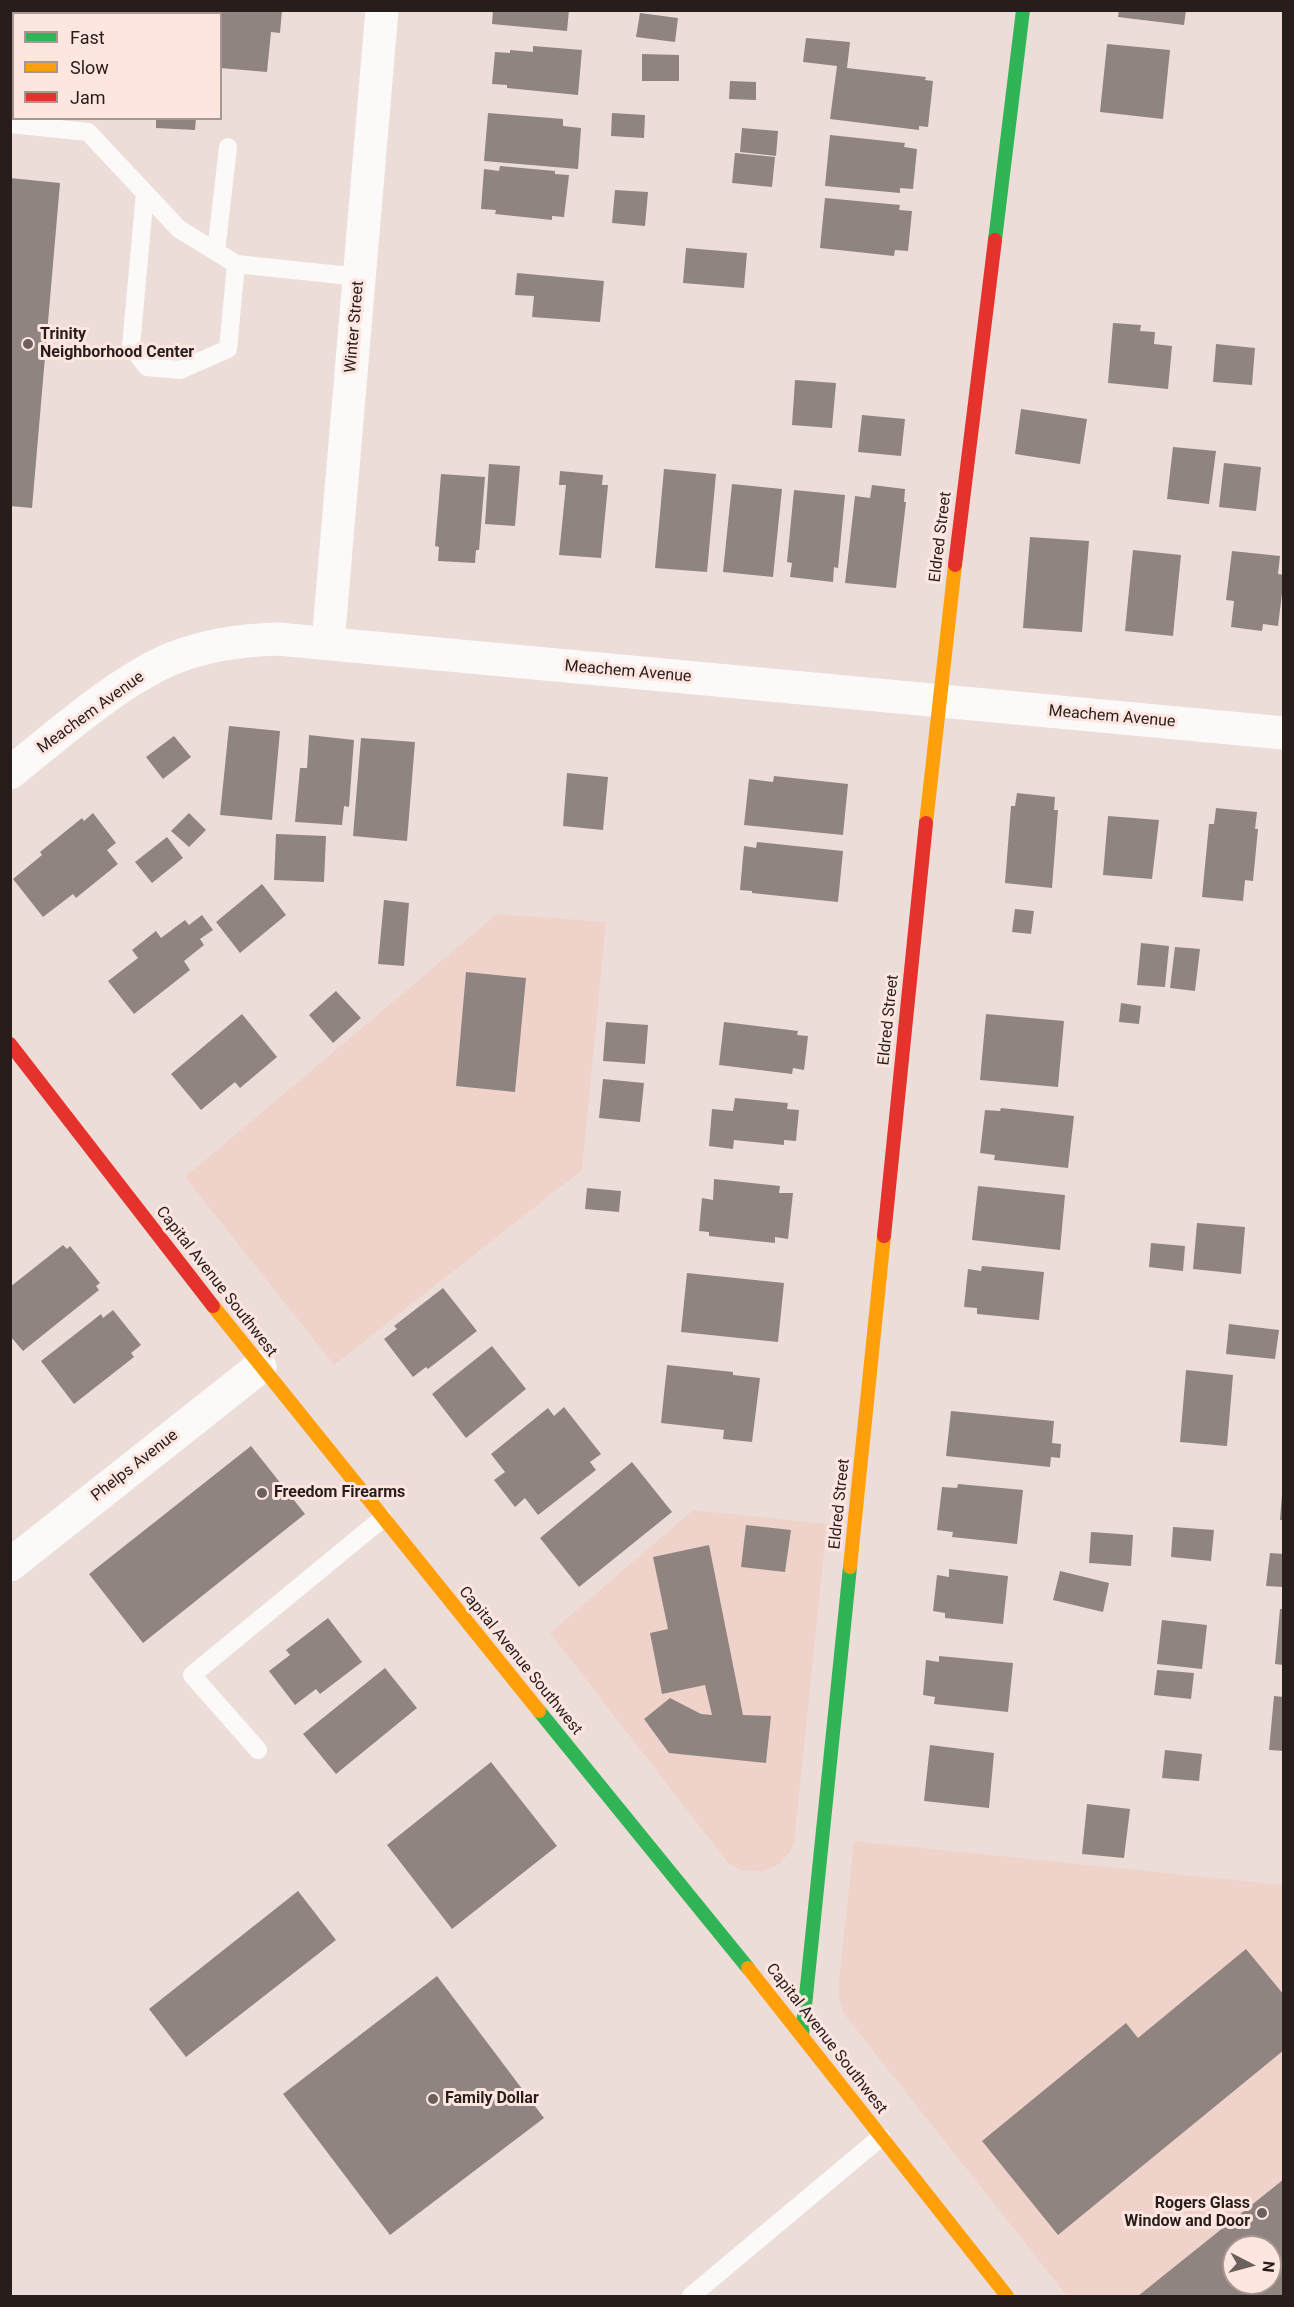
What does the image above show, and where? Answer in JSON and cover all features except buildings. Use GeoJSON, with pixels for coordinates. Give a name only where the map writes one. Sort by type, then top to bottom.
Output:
{"type":"FeatureCollection","features":[{"type":"Feature","properties":{"kind":"street","name":"Winter Street"},"geometry":{"type":"LineString","coordinates":[[328,643],[382,10]]}},
{"type":"Feature","properties":{"kind":"street","name":"Eldred Street"},"geometry":{"type":"LineString","coordinates":[[802,2035],[938,702],[1023,10]]}},
{"type":"Feature","properties":{"kind":"street","name":"Meachem Avenue"},"geometry":{"type":"LineString","coordinates":[[10,773],[113,693],[145,672],[171,660],[216,646],[278,639],[1284,733]]}},
{"type":"Feature","properties":{"kind":"street","name":"Capital Avenue Southwest"},"geometry":{"type":"LineString","coordinates":[[10,1044],[260,1367],[802,2035],[1007,2296]]}},
{"type":"Feature","properties":{"kind":"street","name":"Phelps Avenue"},"geometry":{"type":"LineString","coordinates":[[10,1565],[260,1367]]}},
{"type":"Feature","properties":{"kind":"lane"},"geometry":{"type":"LineString","coordinates":[[10,124],[88,132],[179,229],[237,264],[360,277]]}},
{"type":"Feature","properties":{"kind":"lane"},"geometry":{"type":"LineString","coordinates":[[216,252],[228,147]]}},
{"type":"Feature","properties":{"kind":"lane"},"geometry":{"type":"LineString","coordinates":[[145,192],[131,346],[147,367],[180,370],[228,349],[237,264]]}},
{"type":"Feature","properties":{"kind":"lane"},"geometry":{"type":"LineString","coordinates":[[258,1750],[192,1675],[383,1518]]}},
{"type":"Feature","properties":{"kind":"lane"},"geometry":{"type":"LineString","coordinates":[[691,2296],[881,2137]]}},
{"type":"Feature","properties":{"kind":"shaded area"},"geometry":{"type":"Polygon","coordinates":[[[497,914],[606,922],[582,1170],[334,1365],[185,1177],[497,914]]]}},
{"type":"Feature","properties":{"kind":"shaded area"},"geometry":{"type":"Polygon","coordinates":[[[693,1510],[827,1524],[794,1843],[790,1852],[779,1864],[762,1872],[740,1870],[728,1863],[550,1633],[693,1510]]]}},
{"type":"Feature","properties":{"kind":"shaded area"},"geometry":{"type":"Polygon","coordinates":[[[854,1841],[1283,1885],[1283,2296],[1067,2296],[844,2014],[839,1997],[854,1841]]]}},
{"type":"Feature","properties":{"kind":"traffic: fast"},"geometry":{"type":"LineString","coordinates":[[995,240],[1023,10]]}},
{"type":"Feature","properties":{"kind":"traffic: fast"},"geometry":{"type":"LineString","coordinates":[[802,2035],[850,1567]]}},
{"type":"Feature","properties":{"kind":"traffic: fast"},"geometry":{"type":"LineString","coordinates":[[539,1711],[748,1968]]}},
{"type":"Feature","properties":{"kind":"traffic: slow"},"geometry":{"type":"LineString","coordinates":[[926,823],[955,565]]}},
{"type":"Feature","properties":{"kind":"traffic: slow"},"geometry":{"type":"LineString","coordinates":[[850,1567],[884,1236]]}},
{"type":"Feature","properties":{"kind":"traffic: slow"},"geometry":{"type":"LineString","coordinates":[[213,1306],[539,1711]]}},
{"type":"Feature","properties":{"kind":"traffic: slow"},"geometry":{"type":"LineString","coordinates":[[748,1968],[1007,2296]]}},
{"type":"Feature","properties":{"kind":"traffic: jam"},"geometry":{"type":"LineString","coordinates":[[955,565],[995,240]]}},
{"type":"Feature","properties":{"kind":"traffic: jam"},"geometry":{"type":"LineString","coordinates":[[884,1236],[926,823]]}},
{"type":"Feature","properties":{"kind":"traffic: jam"},"geometry":{"type":"LineString","coordinates":[[10,1044],[213,1306]]}},
{"type":"Feature","properties":{"kind":"place","name":"Trinity Neighborhood Center"},"geometry":{"type":"Point","coordinates":[28,344]}},
{"type":"Feature","properties":{"kind":"place","name":"Freedom Firearms"},"geometry":{"type":"Point","coordinates":[262,1493]}},
{"type":"Feature","properties":{"kind":"place","name":"Family Dollar"},"geometry":{"type":"Point","coordinates":[433,2099]}},
{"type":"Feature","properties":{"kind":"place","name":"Rogers Glass Window and Door"},"geometry":{"type":"Point","coordinates":[1262,2213]}}]}
